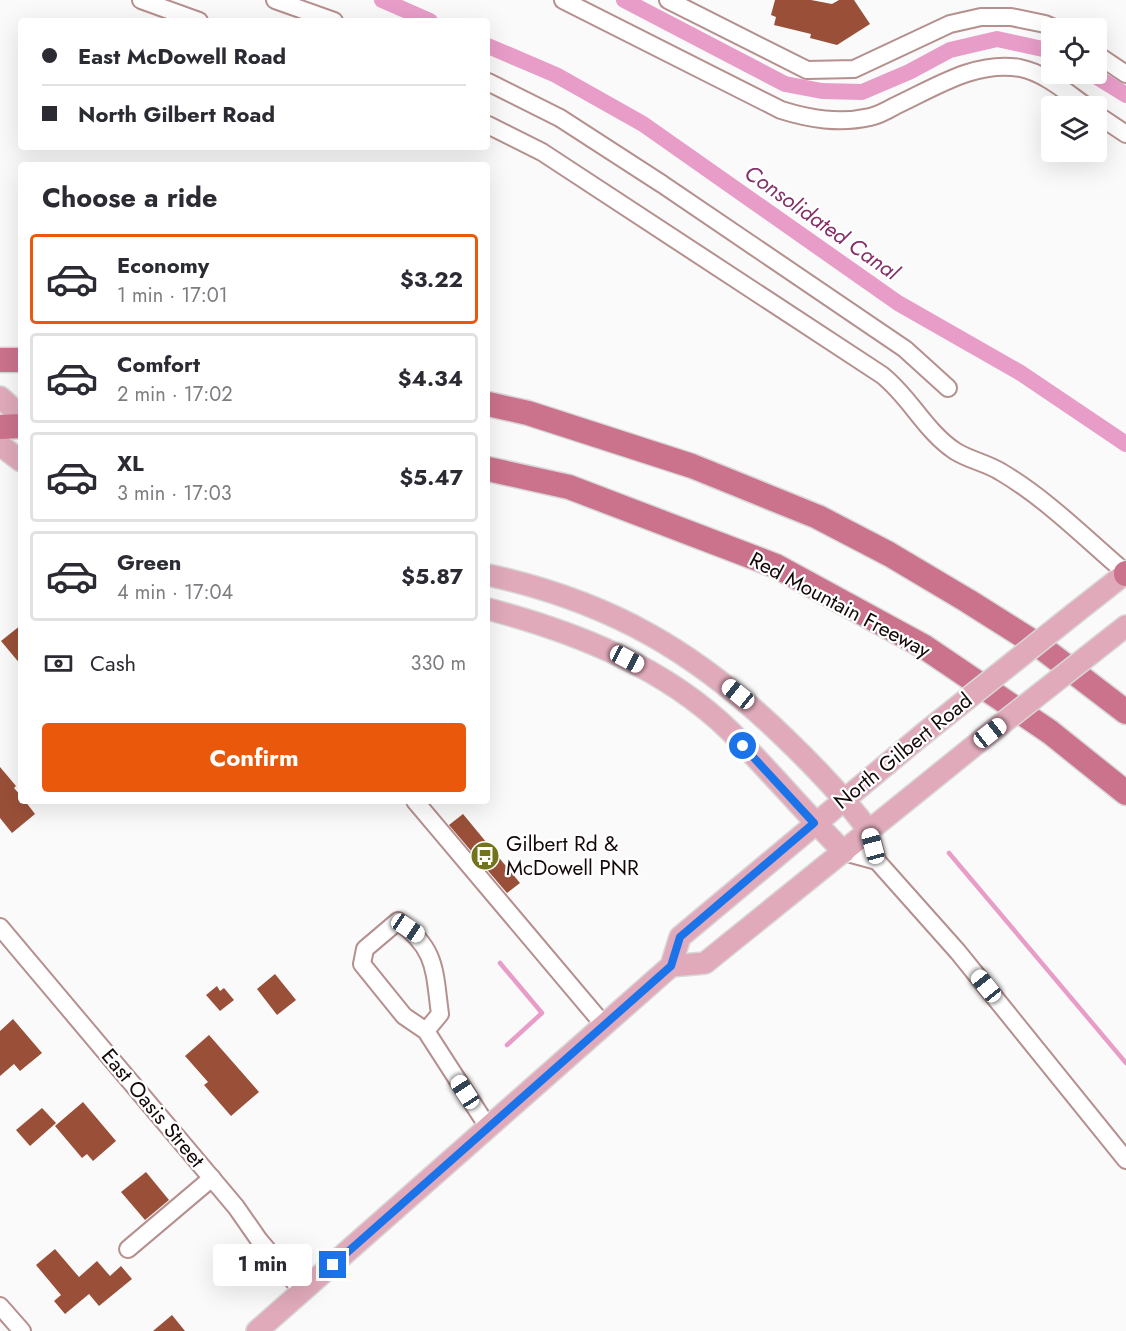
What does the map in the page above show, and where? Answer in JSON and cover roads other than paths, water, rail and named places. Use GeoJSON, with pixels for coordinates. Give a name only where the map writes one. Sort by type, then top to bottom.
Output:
{"type":"FeatureCollection","features":[{"type":"Feature","properties":{"kind":"highway"},"geometry":{"type":"LineString","coordinates":[[0,360],[18,360]]}},
{"type":"Feature","properties":{"kind":"highway"},"geometry":{"type":"LineString","coordinates":[[490,404],[528,413],[693,466],[818,517],[889,554],[1041,647],[1126,712]]}},
{"type":"Feature","properties":{"kind":"highway"},"geometry":{"type":"LineString","coordinates":[[0,427],[18,426]]}},
{"type":"Feature","properties":{"kind":"highway","name":"Red Mountain Freeway"},"geometry":{"type":"LineString","coordinates":[[490,469],[569,487],[776,566],[923,646],[1050,732],[1126,793]]}},
{"type":"Feature","properties":{"kind":"main road"},"geometry":{"type":"LineString","coordinates":[[0,397],[18,413]]}},
{"type":"Feature","properties":{"kind":"main road"},"geometry":{"type":"LineString","coordinates":[[0,445],[18,459]]}},
{"type":"Feature","properties":{"kind":"main road","name":"North Gilbert Road"},"geometry":{"type":"LineString","coordinates":[[1119,632],[958,758],[705,963],[671,966],[680,937],[922,735],[1126,574]]}},
{"type":"Feature","properties":{"kind":"main road"},"geometry":{"type":"LineString","coordinates":[[490,576],[567,597],[618,616],[670,644],[712,672],[751,704],[845,798],[869,831]]}},
{"type":"Feature","properties":{"kind":"main road"},"geometry":{"type":"LineString","coordinates":[[490,610],[591,643],[658,675],[697,703],[730,731],[814,823],[844,852]]}},
{"type":"Feature","properties":{"kind":"main road"},"geometry":{"type":"LineString","coordinates":[[257,1331],[671,966]]}},
{"type":"Feature","properties":{"kind":"street"},"geometry":{"type":"LineString","coordinates":[[141,0],[191,18]]}},
{"type":"Feature","properties":{"kind":"street"},"geometry":{"type":"LineString","coordinates":[[274,0],[325,18]]}},
{"type":"Feature","properties":{"kind":"street"},"geometry":{"type":"LineString","coordinates":[[563,0],[781,110],[812,119],[839,121],[872,117],[973,70],[995,66],[1020,68],[1043,76],[1072,96]]}},
{"type":"Feature","properties":{"kind":"street"},"geometry":{"type":"LineString","coordinates":[[668,0],[807,70],[854,69],[950,24],[981,17],[1011,17],[1041,23]]}},
{"type":"Feature","properties":{"kind":"street"},"geometry":{"type":"LineString","coordinates":[[1107,61],[1126,74]]}},
{"type":"Feature","properties":{"kind":"street"},"geometry":{"type":"LineString","coordinates":[[490,83],[560,118],[662,184],[905,349],[948,388]]}},
{"type":"Feature","properties":{"kind":"street"},"geometry":{"type":"LineString","coordinates":[[1107,121],[1126,134]]}},
{"type":"Feature","properties":{"kind":"street"},"geometry":{"type":"LineString","coordinates":[[490,126],[542,152],[882,375],[898,388],[923,422],[956,452],[1000,471],[1032,493],[1126,574]]}},
{"type":"Feature","properties":{"kind":"street"},"geometry":{"type":"LineString","coordinates":[[418,804],[603,1024]]}},
{"type":"Feature","properties":{"kind":"street"},"geometry":{"type":"LineString","coordinates":[[869,831],[877,861],[958,951],[1126,1160]]}},
{"type":"Feature","properties":{"kind":"street"},"geometry":{"type":"LineString","coordinates":[[844,852],[877,861]]}},
{"type":"Feature","properties":{"kind":"street"},"geometry":{"type":"LineString","coordinates":[[426,1031],[440,1014],[433,960],[418,935],[398,921],[365,949],[362,964],[404,1016],[426,1031],[488,1127]]}},
{"type":"Feature","properties":{"kind":"street","name":"East Oasis Street"},"geometry":{"type":"LineString","coordinates":[[0,927],[212,1178],[303,1292]]}},
{"type":"Feature","properties":{"kind":"street"},"geometry":{"type":"LineString","coordinates":[[128,1249],[212,1178]]}},
{"type":"Feature","properties":{"kind":"street"},"geometry":{"type":"LineString","coordinates":[[0,1306],[22,1331]]}},
{"type":"Feature","properties":{"kind":"waterway","name":"Consolidated Canal"},"geometry":{"type":"LineString","coordinates":[[382,0],[423,18]]}},
{"type":"Feature","properties":{"kind":"waterway"},"geometry":{"type":"LineString","coordinates":[[624,0],[785,84],[822,91],[862,92],[909,72],[950,50],[997,39],[1041,49]]}},
{"type":"Feature","properties":{"kind":"waterway","name":"Consolidated Canal"},"geometry":{"type":"LineString","coordinates":[[490,47],[556,75],[643,124],[898,303],[1019,372],[1126,444]]}},
{"type":"Feature","properties":{"kind":"waterway"},"geometry":{"type":"LineString","coordinates":[[1107,83],[1126,95]]}},
{"type":"Feature","properties":{"kind":"waterway"},"geometry":{"type":"LineString","coordinates":[[949,853],[1126,1063]]}},
{"type":"Feature","properties":{"kind":"waterway"},"geometry":{"type":"LineString","coordinates":[[500,963],[542,1013],[507,1045]]}},
{"type":"Feature","properties":{"kind":"place","name":"Gilbert Rd & McDowell PNR"},"geometry":{"type":"Point","coordinates":[485,856]}}]}
